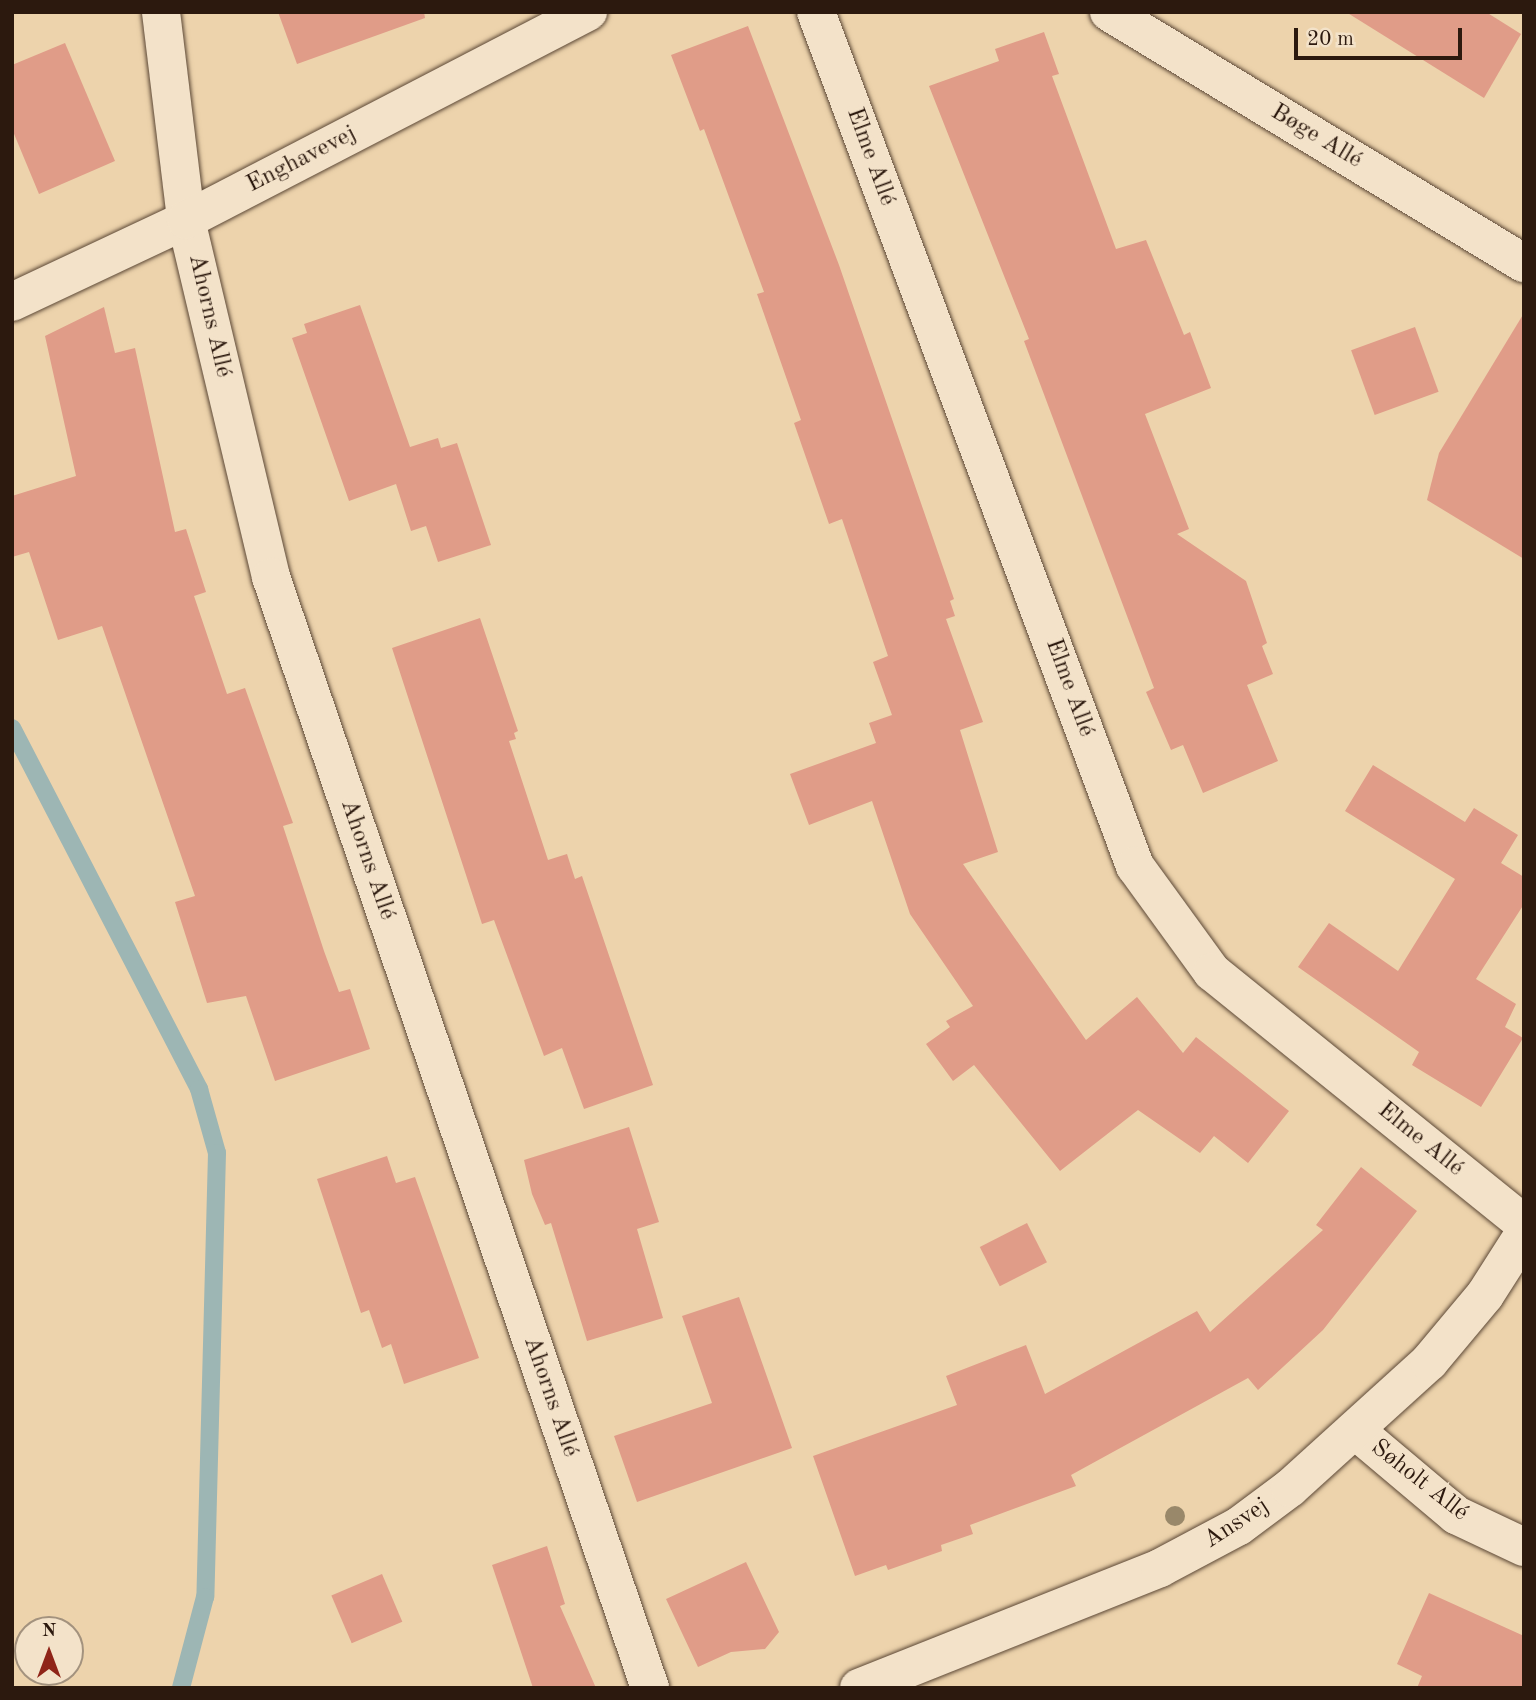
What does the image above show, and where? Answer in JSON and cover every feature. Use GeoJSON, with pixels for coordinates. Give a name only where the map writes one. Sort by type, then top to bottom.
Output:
{"type":"FeatureCollection","features":[{"type":"Feature","properties":{"kind":"street","name":"Ahorns Allé"},"geometry":{"type":"LineString","coordinates":[[161,12],[186,220],[271,577],[649,1688]]}},
{"type":"Feature","properties":{"kind":"street","name":"Enghavevej"},"geometry":{"type":"LineString","coordinates":[[12,302],[186,220],[588,12]]}},
{"type":"Feature","properties":{"kind":"street","name":"Elme Allé"},"geometry":{"type":"LineString","coordinates":[[816,12],[1135,866],[1212,972],[1524,1224]]}},
{"type":"Feature","properties":{"kind":"street","name":"Bøge Allé"},"geometry":{"type":"LineString","coordinates":[[1109,12],[1524,263]]}},
{"type":"Feature","properties":{"kind":"street","name":"Ansvej"},"geometry":{"type":"LineString","coordinates":[[859,1688],[1186,1556],[1290,1488],[1429,1362],[1485,1295],[1524,1234]]}},
{"type":"Feature","properties":{"kind":"street","name":"Søholt Allé"},"geometry":{"type":"LineString","coordinates":[[1354,1430],[1456,1514],[1524,1546]]}},
{"type":"Feature","properties":{"kind":"building"},"geometry":{"type":"Polygon","coordinates":[[[278,12],[424,12],[425,18],[297,64],[278,12]]]}},
{"type":"Feature","properties":{"kind":"building"},"geometry":{"type":"Polygon","coordinates":[[[1346,12],[1486,12],[1521,34],[1484,98],[1346,12]]]}},
{"type":"Feature","properties":{"kind":"building"},"geometry":{"type":"Polygon","coordinates":[[[748,26],[839,265],[954,599],[950,601],[955,616],[946,619],[983,722],[960,730],[998,852],[963,864],[1086,1040],[1137,997],[1183,1053],[1196,1037],[1289,1111],[1248,1163],[1214,1136],[1200,1153],[1138,1110],[1060,1171],[974,1065],[953,1081],[926,1044],[950,1027],[946,1021],[973,1006],[910,914],[872,801],[809,825],[790,774],[876,743],[869,723],[892,715],[873,662],[888,656],[842,519],[829,524],[794,423],[801,420],[757,294],[764,292],[704,129],[700,131],[671,55],[748,26]]]}},
{"type":"Feature","properties":{"kind":"building"},"geometry":{"type":"Polygon","coordinates":[[[1044,32],[1059,74],[1052,76],[1116,249],[1146,240],[1184,335],[1190,332],[1211,388],[1145,414],[1189,529],[1177,534],[1246,581],[1267,643],[1262,646],[1273,674],[1247,685],[1278,761],[1203,793],[1183,745],[1171,750],[1146,692],[1154,688],[1024,341],[1029,339],[929,86],[999,61],[995,49],[1044,32]]]}},
{"type":"Feature","properties":{"kind":"building"},"geometry":{"type":"Polygon","coordinates":[[[65,43],[115,161],[39,194],[12,129],[12,65],[65,43]]]}},
{"type":"Feature","properties":{"kind":"building"},"geometry":{"type":"Polygon","coordinates":[[[360,305],[410,447],[438,438],[441,448],[457,443],[491,545],[438,562],[426,526],[411,531],[396,484],[349,501],[292,338],[307,333],[304,324],[360,305]]]}},
{"type":"Feature","properties":{"kind":"building"},"geometry":{"type":"Polygon","coordinates":[[[104,307],[115,353],[135,348],[175,532],[186,529],[206,592],[194,596],[227,694],[245,688],[293,823],[283,826],[324,951],[339,992],[350,989],[370,1049],[275,1081],[246,996],[207,1003],[175,902],[195,896],[102,626],[58,640],[29,552],[12,557],[12,496],[76,476],[45,336],[104,307]]]}},
{"type":"Feature","properties":{"kind":"building"},"geometry":{"type":"Polygon","coordinates":[[[1524,313],[1524,559],[1427,500],[1439,453],[1524,313]]]}},
{"type":"Feature","properties":{"kind":"building"},"geometry":{"type":"Polygon","coordinates":[[[1415,327],[1439,392],[1375,415],[1351,350],[1415,327]]]}},
{"type":"Feature","properties":{"kind":"building"},"geometry":{"type":"Polygon","coordinates":[[[480,618],[518,731],[514,733],[516,739],[509,741],[548,860],[567,854],[575,879],[582,876],[653,1085],[584,1109],[562,1048],[544,1056],[494,920],[482,924],[392,648],[480,618]]]}},
{"type":"Feature","properties":{"kind":"building"},"geometry":{"type":"Polygon","coordinates":[[[1373,765],[1465,822],[1474,808],[1518,835],[1501,863],[1524,877],[1524,904],[1476,979],[1516,1004],[1505,1027],[1523,1038],[1481,1107],[1412,1065],[1419,1052],[1298,967],[1329,923],[1398,971],[1455,879],[1345,811],[1373,765]]]}},
{"type":"Feature","properties":{"kind":"building"},"geometry":{"type":"Polygon","coordinates":[[[629,1127],[659,1222],[637,1229],[663,1318],[587,1341],[551,1223],[545,1225],[532,1194],[524,1160],[629,1127]]]}},
{"type":"Feature","properties":{"kind":"building"},"geometry":{"type":"Polygon","coordinates":[[[387,1156],[396,1183],[415,1177],[479,1358],[404,1384],[391,1344],[382,1348],[369,1310],[361,1313],[317,1179],[387,1156]]]}},
{"type":"Feature","properties":{"kind":"building"},"geometry":{"type":"Polygon","coordinates":[[[1361,1167],[1417,1211],[1323,1330],[1258,1390],[1248,1378],[1071,1475],[1076,1486],[970,1525],[973,1534],[941,1545],[942,1551],[888,1570],[886,1565],[855,1576],[813,1456],[957,1405],[946,1376],[1026,1345],[1045,1394],[1197,1311],[1210,1332],[1323,1230],[1316,1225],[1361,1167]]]}},
{"type":"Feature","properties":{"kind":"building"},"geometry":{"type":"Polygon","coordinates":[[[1027,1223],[1047,1262],[1000,1286],[980,1247],[1027,1223]]]}},
{"type":"Feature","properties":{"kind":"building"},"geometry":{"type":"Polygon","coordinates":[[[739,1297],[792,1448],[637,1502],[614,1436],[712,1403],[682,1316],[739,1297]]]}},
{"type":"Feature","properties":{"kind":"building"},"geometry":{"type":"Polygon","coordinates":[[[547,1546],[565,1604],[560,1606],[596,1688],[533,1688],[492,1565],[547,1546]]]}},
{"type":"Feature","properties":{"kind":"building"},"geometry":{"type":"Polygon","coordinates":[[[746,1562],[779,1632],[765,1649],[731,1652],[698,1667],[666,1599],[746,1562]]]}},
{"type":"Feature","properties":{"kind":"building"},"geometry":{"type":"Polygon","coordinates":[[[382,1574],[402,1622],[352,1643],[331,1595],[382,1574]]]}},
{"type":"Feature","properties":{"kind":"building"},"geometry":{"type":"Polygon","coordinates":[[[1429,1593],[1524,1636],[1524,1688],[1417,1688],[1422,1676],[1397,1664],[1429,1593]]]}},
{"type":"Feature","properties":{"kind":"waterway"},"geometry":{"type":"LineString","coordinates":[[12,728],[199,1089],[217,1153],[205,1597],[181,1688]]}}]}
